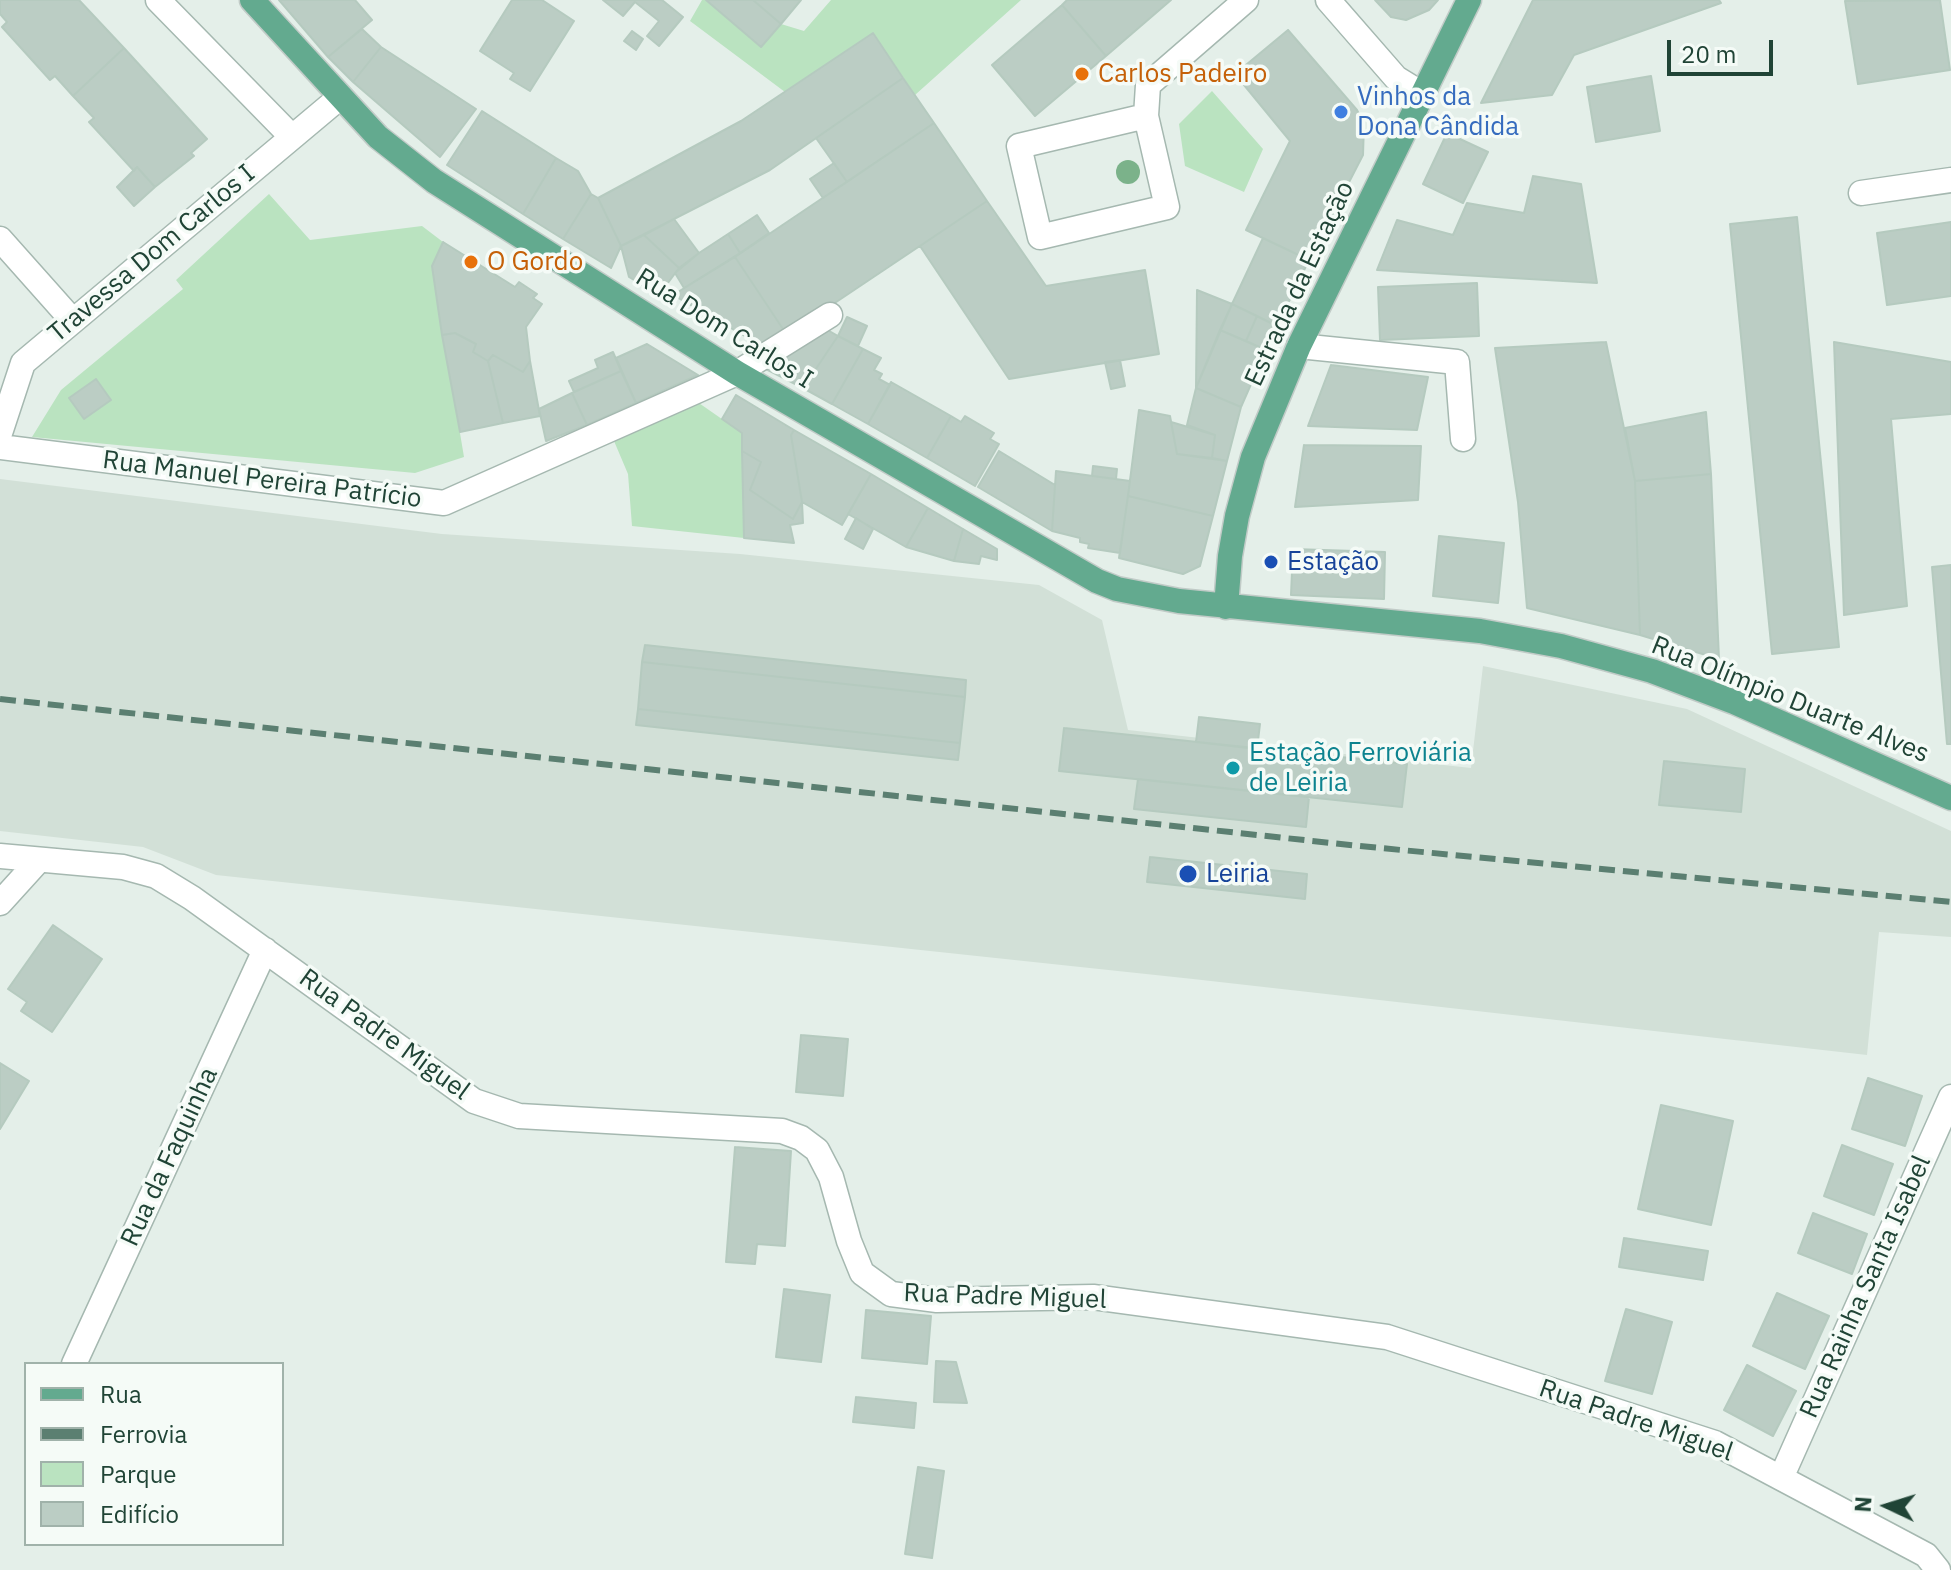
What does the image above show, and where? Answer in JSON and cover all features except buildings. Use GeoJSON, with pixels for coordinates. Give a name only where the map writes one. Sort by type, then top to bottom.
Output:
{"type":"FeatureCollection","features":[{"type":"Feature","properties":{"kind":"main road","name":"Rua Dom Carlos I"},"geometry":{"type":"LineString","coordinates":[[252,0],[378,137],[434,181],[737,373],[1097,581],[1117,589],[1226,607]]}},
{"type":"Feature","properties":{"kind":"main road","name":"Estrada da Estação"},"geometry":{"type":"LineString","coordinates":[[1226,607],[1237,516],[1253,457],[1299,346],[1469,0]]}},
{"type":"Feature","properties":{"kind":"main road","name":"Rua Olímpio Duarte Alves"},"geometry":{"type":"LineString","coordinates":[[1226,607],[1480,631],[1518,636],[1596,655],[1652,671],[1734,702],[1951,798]]}},
{"type":"Feature","properties":{"kind":"street"},"geometry":{"type":"LineString","coordinates":[[158,0],[291,136]]}},
{"type":"Feature","properties":{"kind":"street"},"geometry":{"type":"LineString","coordinates":[[1146,116],[1019,146],[1040,237],[1167,207],[1146,116],[1148,85],[1246,0]]}},
{"type":"Feature","properties":{"kind":"street"},"geometry":{"type":"LineString","coordinates":[[1328,0],[1396,78],[1422,94]]}},
{"type":"Feature","properties":{"kind":"street","name":"Travessa Dom Carlos I"},"geometry":{"type":"LineString","coordinates":[[0,433],[23,363],[339,98]]}},
{"type":"Feature","properties":{"kind":"street"},"geometry":{"type":"LineString","coordinates":[[1861,193],[1951,180]]}},
{"type":"Feature","properties":{"kind":"street"},"geometry":{"type":"LineString","coordinates":[[0,239],[73,321]]}},
{"type":"Feature","properties":{"kind":"street","name":"Rua Manuel Pereira Patrício"},"geometry":{"type":"LineString","coordinates":[[0,447],[444,503],[737,373],[830,315]]}},
{"type":"Feature","properties":{"kind":"street"},"geometry":{"type":"LineString","coordinates":[[1299,346],[1457,362],[1463,439]]}},
{"type":"Feature","properties":{"kind":"street","name":"Rua Padre Miguel"},"geometry":{"type":"LineString","coordinates":[[0,856],[123,867],[156,876],[192,898],[474,1101],[519,1116],[782,1131],[801,1138],[817,1150],[831,1177],[849,1241],[862,1273],[891,1294],[937,1300],[1093,1297],[1387,1337],[1715,1443],[1926,1555],[1938,1570]]}},
{"type":"Feature","properties":{"kind":"street"},"geometry":{"type":"LineString","coordinates":[[0,903],[39,860]]}},
{"type":"Feature","properties":{"kind":"street","name":"Rua da Faquinha"},"geometry":{"type":"LineString","coordinates":[[75,1362],[265,950]]}},
{"type":"Feature","properties":{"kind":"street","name":"Rua Rainha Santa Isabel"},"geometry":{"type":"LineString","coordinates":[[1781,1478],[1951,1097]]}},
{"type":"Feature","properties":{"kind":"shaded area"},"geometry":{"type":"Polygon","coordinates":[[[0,479],[442,534],[740,554],[1039,585],[1102,620],[1128,730],[1471,768],[1483,666],[1687,709],[1951,831],[1951,937],[1879,932],[1867,1055],[1193,979],[216,875],[143,847],[0,831],[0,479]]]}},
{"type":"Feature","properties":{"kind":"green space"},"geometry":{"type":"Polygon","coordinates":[[[702,0],[706,0],[761,47],[781,24],[804,31],[831,0],[1021,0],[915,95],[873,33],[785,92],[690,21],[702,0]]]}},
{"type":"Feature","properties":{"kind":"green space"},"geometry":{"type":"Polygon","coordinates":[[[1212,91],[1263,149],[1244,192],[1185,166],[1179,124],[1212,91]]]}},
{"type":"Feature","properties":{"kind":"green space"},"geometry":{"type":"Polygon","coordinates":[[[269,194],[310,240],[422,226],[443,242],[432,266],[464,457],[415,473],[32,437],[61,390],[183,289],[176,280],[269,194]]]}},
{"type":"Feature","properties":{"kind":"green space"},"geometry":{"type":"Polygon","coordinates":[[[696,401],[742,433],[744,538],[632,526],[628,474],[614,441],[696,401]]]}},
{"type":"Feature","properties":{"kind":"railway"},"geometry":{"type":"LineString","coordinates":[[0,699],[1359,846],[1951,902]]}},
{"type":"Feature","properties":{"kind":"place","name":"Carlos Padeiro"},"geometry":{"type":"Point","coordinates":[1082,74]}},
{"type":"Feature","properties":{"kind":"place","name":"Vinhos da Dona Cândida"},"geometry":{"type":"Point","coordinates":[1341,112]}},
{"type":"Feature","properties":{"kind":"place","name":"O Gordo"},"geometry":{"type":"Point","coordinates":[471,262]}},
{"type":"Feature","properties":{"kind":"place","name":"Estação"},"geometry":{"type":"Point","coordinates":[1271,562]}},
{"type":"Feature","properties":{"kind":"place","name":"Estação Ferroviária de Leiria"},"geometry":{"type":"Point","coordinates":[1233,768]}},
{"type":"Feature","properties":{"kind":"place","name":"Leiria"},"geometry":{"type":"Point","coordinates":[1188,874]}}]}
